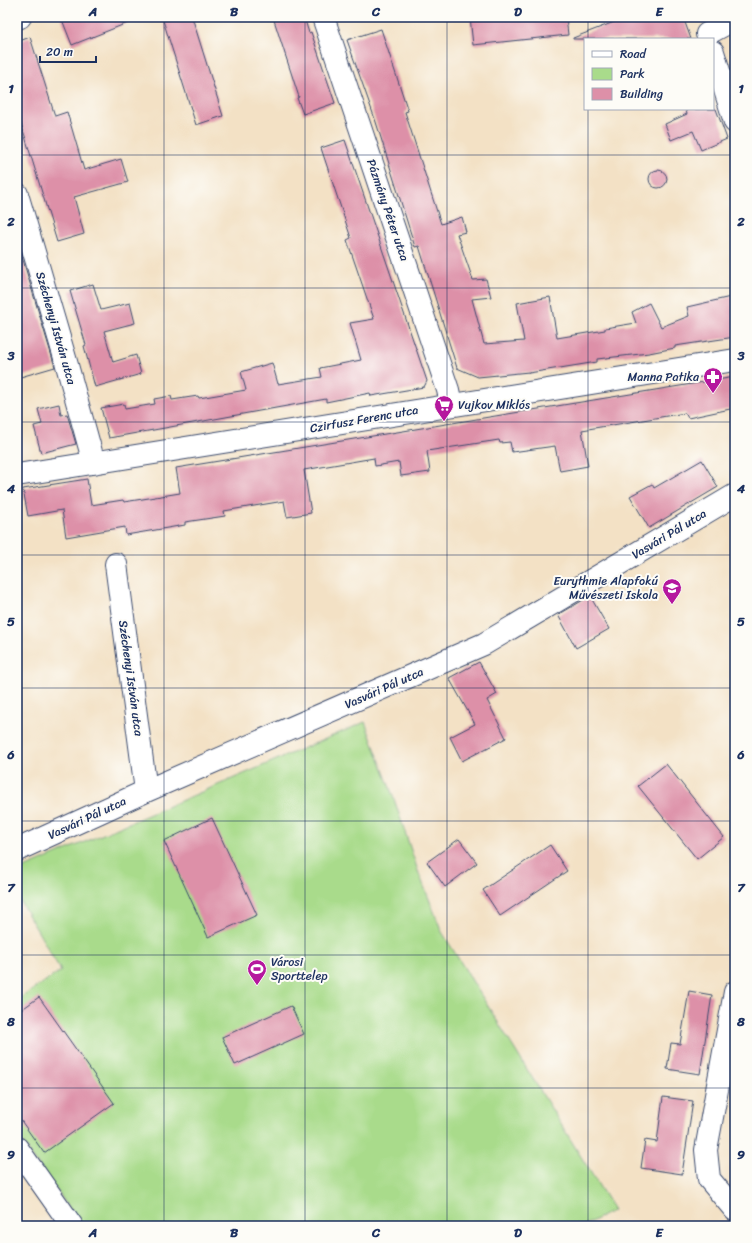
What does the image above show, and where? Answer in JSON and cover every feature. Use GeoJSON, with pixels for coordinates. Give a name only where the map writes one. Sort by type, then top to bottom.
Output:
{"type":"FeatureCollection","features":[{"type":"Feature","properties":{"kind":"street","name":"Pázmány Péter utca"},"geometry":{"type":"LineString","coordinates":[[323,17],[448,390],[451,404]]}},
{"type":"Feature","properties":{"kind":"street"},"geometry":{"type":"LineString","coordinates":[[708,35],[735,19]]}},
{"type":"Feature","properties":{"kind":"street"},"geometry":{"type":"LineString","coordinates":[[714,54],[735,122]]}},
{"type":"Feature","properties":{"kind":"street","name":"Széchenyi István utca"},"geometry":{"type":"LineString","coordinates":[[17,194],[94,463]]}},
{"type":"Feature","properties":{"kind":"street","name":"Czirfusz Ferenc utca"},"geometry":{"type":"LineString","coordinates":[[17,475],[377,418],[451,404],[735,360]]}},
{"type":"Feature","properties":{"kind":"street","name":"Vasvári Pál utca"},"geometry":{"type":"LineString","coordinates":[[17,850],[146,791],[484,644],[735,495]]}},
{"type":"Feature","properties":{"kind":"street","name":"Széchenyi István utca"},"geometry":{"type":"LineString","coordinates":[[116,564],[146,791]]}},
{"type":"Feature","properties":{"kind":"street"},"geometry":{"type":"LineString","coordinates":[[735,992],[706,1150],[709,1179],[735,1210]]}},
{"type":"Feature","properties":{"kind":"street"},"geometry":{"type":"LineString","coordinates":[[17,1148],[72,1226]]}},
{"type":"Feature","properties":{"kind":"green space","name":"Városi Sporttelep"},"geometry":{"type":"Polygon","coordinates":[[[365,722],[393,796],[418,871],[442,932],[614,1210],[583,1226],[82,1226],[17,1135],[17,1000],[61,971],[17,896],[17,871],[365,722]]]}},
{"type":"Feature","properties":{"kind":"building"},"geometry":{"type":"Polygon","coordinates":[[[61,17],[140,17],[140,18],[72,45],[61,17]]]}},
{"type":"Feature","properties":{"kind":"building"},"geometry":{"type":"Polygon","coordinates":[[[162,17],[192,17],[223,116],[196,125],[162,17]]]}},
{"type":"Feature","properties":{"kind":"building"},"geometry":{"type":"Polygon","coordinates":[[[273,17],[304,17],[309,33],[311,32],[335,103],[303,114],[297,98],[299,97],[273,17]]]}},
{"type":"Feature","properties":{"kind":"building"},"geometry":{"type":"Polygon","coordinates":[[[470,17],[566,17],[568,35],[473,45],[470,17]]]}},
{"type":"Feature","properties":{"kind":"building"},"geometry":{"type":"Polygon","coordinates":[[[627,17],[683,17],[691,38],[584,39],[573,38],[627,17]]]}},
{"type":"Feature","properties":{"kind":"building"},"geometry":{"type":"Polygon","coordinates":[[[381,29],[408,111],[405,112],[441,224],[462,217],[466,232],[457,234],[473,280],[486,279],[491,297],[472,299],[484,344],[524,341],[517,303],[550,297],[557,338],[636,323],[632,312],[649,303],[661,327],[689,316],[687,307],[735,296],[735,337],[675,346],[675,348],[649,353],[597,359],[597,362],[529,373],[478,377],[457,368],[419,246],[415,247],[376,122],[347,40],[381,29]]]}},
{"type":"Feature","properties":{"kind":"building"},"geometry":{"type":"Polygon","coordinates":[[[30,37],[55,116],[67,112],[84,170],[121,159],[128,182],[74,197],[84,234],[57,242],[17,110],[17,42],[30,37]]]}},
{"type":"Feature","properties":{"kind":"building"},"geometry":{"type":"Polygon","coordinates":[[[716,109],[727,139],[701,150],[693,131],[671,140],[665,124],[687,114],[685,110],[716,109]]]}},
{"type":"Feature","properties":{"kind":"building"},"geometry":{"type":"Polygon","coordinates":[[[345,140],[427,381],[424,387],[371,396],[370,393],[326,402],[326,399],[109,438],[101,408],[124,404],[125,409],[155,404],[154,399],[171,396],[172,400],[198,396],[199,398],[246,390],[241,372],[272,363],[278,384],[322,377],[320,368],[361,360],[350,323],[374,319],[347,240],[351,238],[321,148],[345,140]]]}},
{"type":"Feature","properties":{"kind":"building"},"geometry":{"type":"Polygon","coordinates":[[[658,170],[664,173],[667,179],[664,185],[658,188],[652,185],[649,179],[652,173],[658,170]]]}},
{"type":"Feature","properties":{"kind":"building"},"geometry":{"type":"Polygon","coordinates":[[[20,250],[55,367],[17,378],[17,251],[20,250]]]}},
{"type":"Feature","properties":{"kind":"building"},"geometry":{"type":"Polygon","coordinates":[[[93,284],[101,310],[130,303],[135,323],[104,331],[113,362],[136,355],[141,374],[95,387],[84,346],[86,345],[70,291],[93,284]]]}},
{"type":"Feature","properties":{"kind":"building"},"geometry":{"type":"Polygon","coordinates":[[[735,377],[735,408],[688,418],[685,413],[582,430],[588,466],[560,471],[555,446],[512,452],[510,442],[500,443],[499,440],[427,451],[430,472],[401,476],[399,462],[375,466],[374,458],[304,470],[311,513],[287,517],[284,501],[224,511],[225,516],[185,522],[185,525],[126,535],[125,527],[66,537],[62,510],[28,516],[23,489],[87,479],[91,505],[123,500],[124,502],[180,493],[176,468],[735,377]]]}},
{"type":"Feature","properties":{"kind":"building"},"geometry":{"type":"Polygon","coordinates":[[[59,404],[61,415],[67,414],[76,444],[41,453],[34,426],[42,424],[38,409],[59,404]]]}},
{"type":"Feature","properties":{"kind":"building"},"geometry":{"type":"Polygon","coordinates":[[[702,460],[718,487],[649,528],[630,496],[652,484],[654,488],[702,460]]]}},
{"type":"Feature","properties":{"kind":"building"},"geometry":{"type":"Polygon","coordinates":[[[590,596],[609,629],[576,648],[558,615],[590,596]]]}},
{"type":"Feature","properties":{"kind":"building"},"geometry":{"type":"Polygon","coordinates":[[[479,662],[497,694],[487,700],[506,738],[462,761],[450,737],[475,724],[449,678],[479,662]]]}},
{"type":"Feature","properties":{"kind":"building"},"geometry":{"type":"Polygon","coordinates":[[[666,764],[724,837],[697,859],[638,786],[666,764]]]}},
{"type":"Feature","properties":{"kind":"building"},"geometry":{"type":"Polygon","coordinates":[[[212,818],[257,915],[208,937],[164,841],[212,818]]]}},
{"type":"Feature","properties":{"kind":"building"},"geometry":{"type":"Polygon","coordinates":[[[459,839],[477,863],[445,887],[427,862],[459,839]]]}},
{"type":"Feature","properties":{"kind":"building"},"geometry":{"type":"Polygon","coordinates":[[[550,845],[567,871],[500,916],[483,890],[550,845]]]}},
{"type":"Feature","properties":{"kind":"building"},"geometry":{"type":"Polygon","coordinates":[[[689,991],[712,995],[700,1074],[667,1069],[671,1043],[680,1044],[689,991]]]}},
{"type":"Feature","properties":{"kind":"building"},"geometry":{"type":"Polygon","coordinates":[[[39,997],[114,1103],[44,1153],[17,1115],[17,1013],[39,997]]]}},
{"type":"Feature","properties":{"kind":"building"},"geometry":{"type":"Polygon","coordinates":[[[291,1006],[304,1034],[235,1065],[222,1037],[291,1006]]]}},
{"type":"Feature","properties":{"kind":"building"},"geometry":{"type":"Polygon","coordinates":[[[663,1097],[693,1101],[682,1174],[641,1168],[645,1140],[657,1142],[663,1097]]]}},
{"type":"Feature","properties":{"kind":"place","name":"Manna Patika"},"geometry":{"type":"Point","coordinates":[713,394]}},
{"type":"Feature","properties":{"kind":"place","name":"Vujkov Miklós"},"geometry":{"type":"Point","coordinates":[444,422]}},
{"type":"Feature","properties":{"kind":"place","name":"Eurythmie Alapfokú Művészeti Iskola"},"geometry":{"type":"Point","coordinates":[672,605]}},
{"type":"Feature","properties":{"kind":"place","name":"Városi Sporttelep"},"geometry":{"type":"Point","coordinates":[257,986]}}]}
